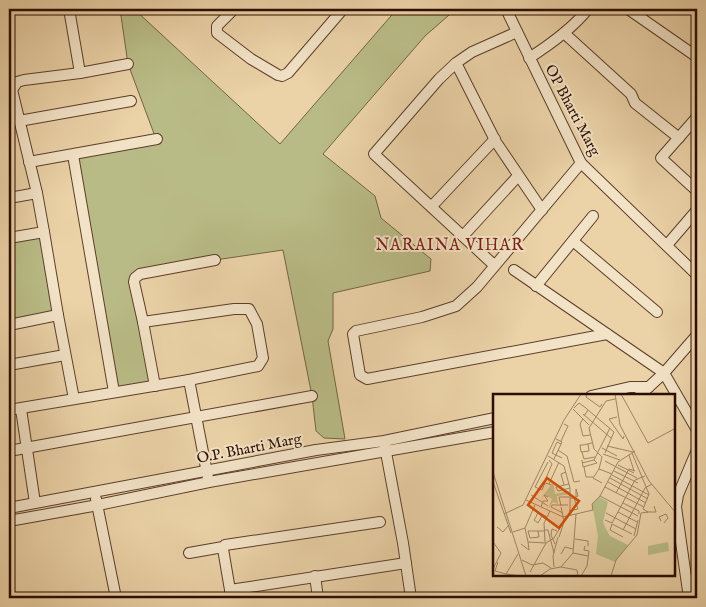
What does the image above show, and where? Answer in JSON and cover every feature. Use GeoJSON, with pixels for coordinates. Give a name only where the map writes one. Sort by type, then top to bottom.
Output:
{"type":"FeatureCollection","features":[{"type":"Feature","properties":{"kind":"street"},"geometry":{"type":"LineString","coordinates":[[69,9],[80,73]]}},
{"type":"Feature","properties":{"kind":"street"},"geometry":{"type":"LineString","coordinates":[[234,9],[217,26],[217,33],[251,59],[282,76],[288,73],[343,9]]}},
{"type":"Feature","properties":{"kind":"street","name":"OP Bharti Marg"},"geometry":{"type":"LineString","coordinates":[[506,9],[581,163],[697,275]]}},
{"type":"Feature","properties":{"kind":"street"},"geometry":{"type":"LineString","coordinates":[[529,58],[564,33],[588,9]]}},
{"type":"Feature","properties":{"kind":"street"},"geometry":{"type":"LineString","coordinates":[[628,9],[697,57]]}},
{"type":"Feature","properties":{"kind":"street"},"geometry":{"type":"LineString","coordinates":[[494,265],[374,154],[439,79],[456,63],[472,52],[517,32]]}},
{"type":"Feature","properties":{"kind":"street"},"geometry":{"type":"LineString","coordinates":[[564,33],[631,94],[635,103],[679,138]]}},
{"type":"Feature","properties":{"kind":"street"},"geometry":{"type":"LineString","coordinates":[[456,63],[495,139],[542,210]]}},
{"type":"Feature","properties":{"kind":"street"},"geometry":{"type":"LineString","coordinates":[[74,399],[37,192],[12,90],[17,82],[128,64]]}},
{"type":"Feature","properties":{"kind":"street"},"geometry":{"type":"LineString","coordinates":[[19,121],[131,102]]}},
{"type":"Feature","properties":{"kind":"street"},"geometry":{"type":"LineString","coordinates":[[697,116],[661,158],[697,190]]}},
{"type":"Feature","properties":{"kind":"street"},"geometry":{"type":"LineString","coordinates":[[29,162],[156,139]]}},
{"type":"Feature","properties":{"kind":"street"},"geometry":{"type":"LineString","coordinates":[[432,206],[495,139]]}},
{"type":"Feature","properties":{"kind":"street"},"geometry":{"type":"LineString","coordinates":[[72,155],[114,392]]}},
{"type":"Feature","properties":{"kind":"street"},"geometry":{"type":"LineString","coordinates":[[581,163],[477,287],[456,306],[422,317],[356,331],[353,334],[360,375],[367,379],[607,334]]}},
{"type":"Feature","properties":{"kind":"street"},"geometry":{"type":"LineString","coordinates":[[463,236],[518,176]]}},
{"type":"Feature","properties":{"kind":"street"},"geometry":{"type":"LineString","coordinates":[[9,198],[37,192]]}},
{"type":"Feature","properties":{"kind":"street"},"geometry":{"type":"LineString","coordinates":[[667,245],[697,210]]}},
{"type":"Feature","properties":{"kind":"street"},"geometry":{"type":"LineString","coordinates":[[536,286],[593,216]]}},
{"type":"Feature","properties":{"kind":"street"},"geometry":{"type":"LineString","coordinates":[[9,238],[44,232]]}},
{"type":"Feature","properties":{"kind":"street"},"geometry":{"type":"LineString","coordinates":[[573,241],[657,312]]}},
{"type":"Feature","properties":{"kind":"street"},"geometry":{"type":"LineString","coordinates":[[155,386],[134,282],[137,275],[215,260]]}},
{"type":"Feature","properties":{"kind":"street"},"geometry":{"type":"LineString","coordinates":[[514,270],[664,373],[697,430]]}},
{"type":"Feature","properties":{"kind":"street"},"geometry":{"type":"LineString","coordinates":[[9,410],[189,380],[258,366],[263,358],[257,324],[249,309],[234,309],[143,322]]}},
{"type":"Feature","properties":{"kind":"street"},"geometry":{"type":"LineString","coordinates":[[9,325],[58,315]]}},
{"type":"Feature","properties":{"kind":"street"},"geometry":{"type":"LineString","coordinates":[[641,394],[664,373],[697,335]]}},
{"type":"Feature","properties":{"kind":"street"},"geometry":{"type":"LineString","coordinates":[[9,365],[65,355]]}},
{"type":"Feature","properties":{"kind":"street"},"geometry":{"type":"LineString","coordinates":[[189,380],[208,477]]}},
{"type":"Feature","properties":{"kind":"street"},"geometry":{"type":"LineString","coordinates":[[599,394],[630,387],[649,387]]}},
{"type":"Feature","properties":{"kind":"street"},"geometry":{"type":"LineString","coordinates":[[9,451],[312,396]]}},
{"type":"Feature","properties":{"kind":"street"},"geometry":{"type":"LineString","coordinates":[[21,409],[35,503]]}},
{"type":"Feature","properties":{"kind":"street","name":"O.P. Bharti Marg"},"geometry":{"type":"LineString","coordinates":[[9,521],[98,505],[316,450],[384,440],[493,418]]}},
{"type":"Feature","properties":{"kind":"street","name":"O.P. Bharti Marg"},"geometry":{"type":"LineString","coordinates":[[9,508],[95,492],[386,452],[493,432]]}},
{"type":"Feature","properties":{"kind":"street"},"geometry":{"type":"LineString","coordinates":[[384,440],[411,598]]}},
{"type":"Feature","properties":{"kind":"street"},"geometry":{"type":"LineString","coordinates":[[689,598],[676,507],[678,495],[697,450]]}},
{"type":"Feature","properties":{"kind":"street"},"geometry":{"type":"LineString","coordinates":[[95,492],[116,598]]}},
{"type":"Feature","properties":{"kind":"street"},"geometry":{"type":"LineString","coordinates":[[188,553],[224,547],[229,544],[380,522]]}},
{"type":"Feature","properties":{"kind":"street"},"geometry":{"type":"LineString","coordinates":[[224,547],[222,549],[230,594],[315,576],[406,563]]}},
{"type":"Feature","properties":{"kind":"street"},"geometry":{"type":"LineString","coordinates":[[315,576],[318,598]]}},
{"type":"Feature","properties":{"kind":"green space"},"geometry":{"type":"Polygon","coordinates":[[[120,9],[134,9],[280,144],[397,9],[456,9],[425,36],[323,154],[375,196],[381,218],[431,259],[430,271],[333,293],[333,329],[328,341],[345,439],[324,438],[316,431],[312,396],[283,250],[215,260],[137,277],[155,386],[114,392],[73,155],[156,139],[128,64],[120,9]]]}},
{"type":"Feature","properties":{"kind":"green space"},"geometry":{"type":"Polygon","coordinates":[[[44,232],[58,315],[9,325],[9,238],[44,232]]]}},
{"type":"Feature","properties":{"kind":"district","name":"NARAINA VIHAR"},"geometry":{"type":"Point","coordinates":[450,244]}}]}
